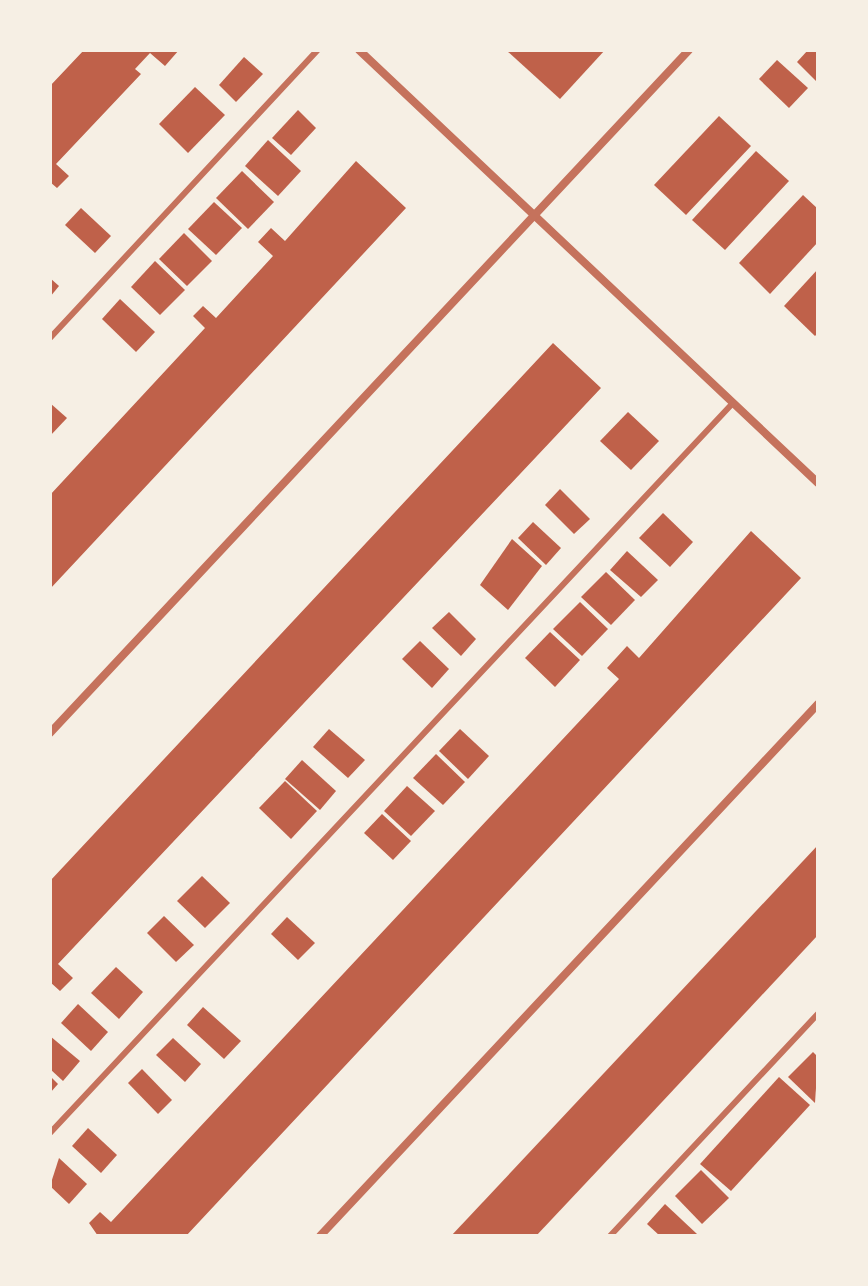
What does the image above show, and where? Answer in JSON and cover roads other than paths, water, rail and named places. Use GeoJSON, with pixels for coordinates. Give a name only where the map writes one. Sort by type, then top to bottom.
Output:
{"type":"FeatureCollection","features":[{"type":"Feature","properties":{"kind":"street"},"geometry":{"type":"LineString","coordinates":[[359,50],[818,483]]}},
{"type":"Feature","properties":{"kind":"street"},"geometry":{"type":"LineString","coordinates":[[50,733],[689,50]]}},
{"type":"Feature","properties":{"kind":"street"},"geometry":{"type":"LineString","coordinates":[[320,1236],[818,704]]}},
{"type":"Feature","properties":{"kind":"lane"},"geometry":{"type":"LineString","coordinates":[[50,338],[318,50]]}},
{"type":"Feature","properties":{"kind":"lane"},"geometry":{"type":"LineString","coordinates":[[50,1133],[733,403]]}},
{"type":"Feature","properties":{"kind":"lane"},"geometry":{"type":"LineString","coordinates":[[610,1236],[818,1014]]}}]}
